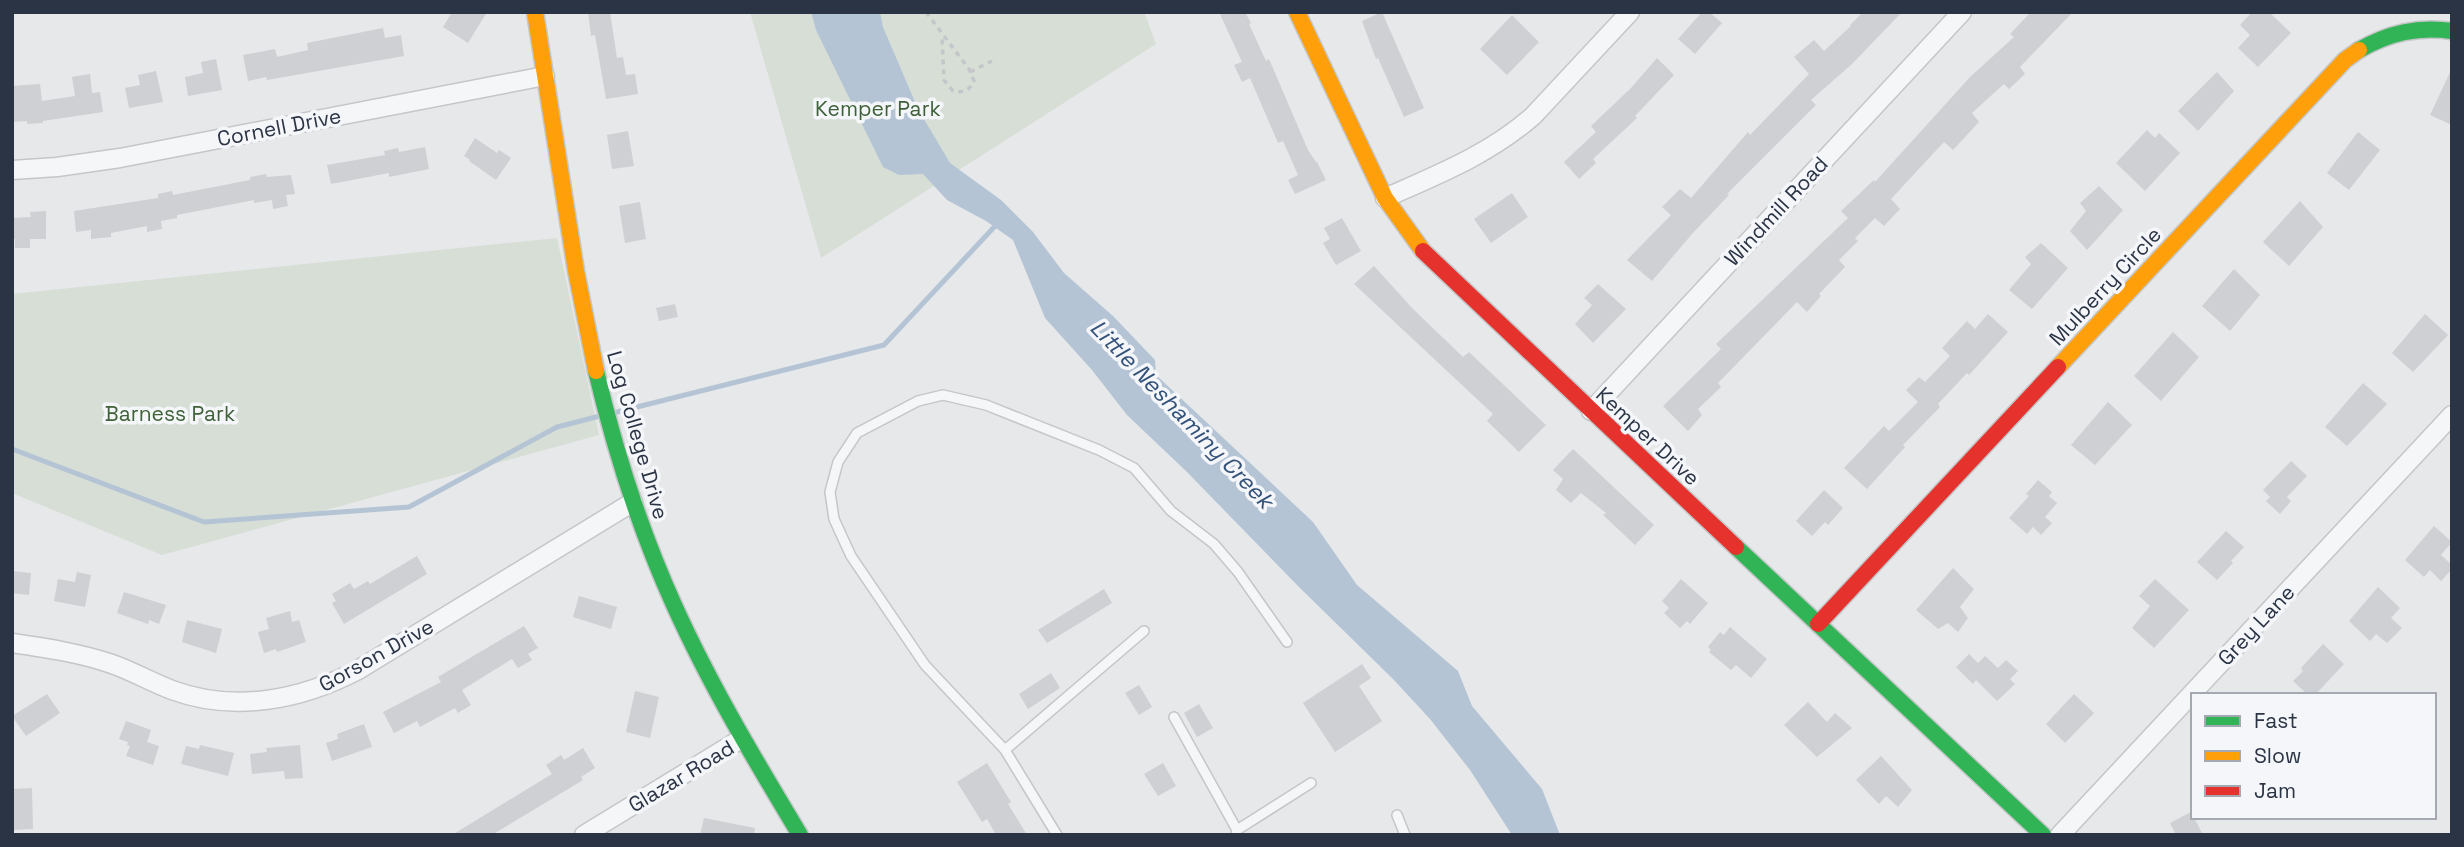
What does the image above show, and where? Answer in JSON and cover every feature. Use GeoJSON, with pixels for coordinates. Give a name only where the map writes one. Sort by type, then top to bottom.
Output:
{"type":"FeatureCollection","features":[{"type":"Feature","properties":{"kind":"street","name":"Log College Drive"},"geometry":{"type":"LineString","coordinates":[[535,12],[582,309],[610,426],[633,502],[687,634],[741,739],[800,835]]}},
{"type":"Feature","properties":{"kind":"street","name":"Kemper Drive"},"geometry":{"type":"LineString","coordinates":[[1297,12],[1385,198],[1429,259],[2043,835]]}},
{"type":"Feature","properties":{"kind":"street"},"geometry":{"type":"LineString","coordinates":[[1385,198],[1468,162],[1518,129],[1630,12]]}},
{"type":"Feature","properties":{"kind":"street","name":"Windmill Road"},"geometry":{"type":"LineString","coordinates":[[1591,411],[1962,12]]}},
{"type":"Feature","properties":{"kind":"street","name":"Mulberry Circle"},"geometry":{"type":"LineString","coordinates":[[1818,624],[2345,60],[2358,49],[2397,32],[2423,29],[2452,31]]}},
{"type":"Feature","properties":{"kind":"street","name":"Cornell Drive"},"geometry":{"type":"LineString","coordinates":[[12,170],[120,158],[545,76]]}},
{"type":"Feature","properties":{"kind":"street","name":"Grey Lane"},"geometry":{"type":"LineString","coordinates":[[2193,693],[2452,415]]}},
{"type":"Feature","properties":{"kind":"street","name":"Gorson Drive"},"geometry":{"type":"LineString","coordinates":[[12,643],[86,656],[186,694],[230,701],[278,699],[307,692],[358,670],[633,502]]}},
{"type":"Feature","properties":{"kind":"street","name":"Grey Lane"},"geometry":{"type":"LineString","coordinates":[[2060,835],[2191,695]]}},
{"type":"Feature","properties":{"kind":"street","name":"Glazar Road"},"geometry":{"type":"LineString","coordinates":[[584,835],[741,739]]}},
{"type":"Feature","properties":{"kind":"lane"},"geometry":{"type":"LineString","coordinates":[[1057,835],[1004,750],[925,666],[851,556],[834,519],[830,492],[838,462],[857,433],[918,401],[943,395],[986,405],[1099,450],[1135,468],[1171,511],[1214,544],[1238,572],[1287,642]]}},
{"type":"Feature","properties":{"kind":"lane"},"geometry":{"type":"LineString","coordinates":[[1004,750],[1144,632]]}},
{"type":"Feature","properties":{"kind":"lane"},"geometry":{"type":"LineString","coordinates":[[1174,717],[1237,832],[1311,783]]}},
{"type":"Feature","properties":{"kind":"lane"},"geometry":{"type":"LineString","coordinates":[[1398,815],[1405,835]]}},
{"type":"Feature","properties":{"kind":"path"},"geometry":{"type":"LineString","coordinates":[[926,12],[970,72],[974,81],[971,88],[962,93],[953,91],[944,80],[942,36]]}},
{"type":"Feature","properties":{"kind":"path"},"geometry":{"type":"LineString","coordinates":[[970,72],[992,61]]}},
{"type":"Feature","properties":{"kind":"green space","name":"Kemper Park"},"geometry":{"type":"Polygon","coordinates":[[[750,12],[1144,12],[1156,44],[821,258],[750,12]]]}},
{"type":"Feature","properties":{"kind":"green space","name":"Barness Park"},"geometry":{"type":"Polygon","coordinates":[[[557,238],[599,435],[162,555],[12,493],[12,294],[557,238]]]}},
{"type":"Feature","properties":{"kind":"water","name":"Little Neshaminy Creek"},"geometry":{"type":"Polygon","coordinates":[[[811,12],[880,12],[883,27],[918,109],[950,163],[1001,200],[1033,232],[1064,273],[1113,316],[1155,360],[1156,375],[1313,522],[1357,585],[1458,671],[1472,706],[1542,789],[1560,835],[1512,835],[1470,770],[1430,719],[1186,471],[1127,415],[1092,370],[1045,318],[1013,240],[986,221],[947,200],[923,174],[899,175],[883,167],[816,30],[811,12]]]}},
{"type":"Feature","properties":{"kind":"building"},"geometry":{"type":"Polygon","coordinates":[[[452,12],[487,12],[468,43],[443,27],[452,12]]]}},
{"type":"Feature","properties":{"kind":"building"},"geometry":{"type":"Polygon","coordinates":[[[588,12],[610,12],[617,58],[623,57],[626,75],[635,74],[638,94],[606,99],[595,35],[591,36],[588,12]]]}},
{"type":"Feature","properties":{"kind":"building"},"geometry":{"type":"Polygon","coordinates":[[[1219,12],[1245,12],[1266,61],[1269,59],[1308,150],[1326,180],[1295,194],[1288,180],[1298,175],[1283,141],[1278,143],[1250,78],[1242,82],[1234,65],[1242,62],[1219,12]]]}},
{"type":"Feature","properties":{"kind":"building"},"geometry":{"type":"Polygon","coordinates":[[[1382,12],[1424,108],[1404,117],[1378,58],[1376,59],[1362,21],[1382,12]]]}},
{"type":"Feature","properties":{"kind":"building"},"geometry":{"type":"Polygon","coordinates":[[[1702,12],[1709,12],[1722,23],[1695,54],[1678,39],[1702,12]]]}},
{"type":"Feature","properties":{"kind":"building"},"geometry":{"type":"Polygon","coordinates":[[[1863,12],[1902,12],[1852,64],[1811,100],[1816,105],[1727,194],[1729,195],[1652,281],[1627,260],[1671,215],[1662,207],[1680,189],[1691,198],[1748,132],[1750,135],[1809,74],[1794,57],[1814,40],[1824,51],[1863,12]]]}},
{"type":"Feature","properties":{"kind":"building"},"geometry":{"type":"Polygon","coordinates":[[[2031,12],[2073,12],[2020,67],[2025,74],[2009,89],[2004,84],[1972,113],[1979,122],[1953,150],[1944,142],[1891,199],[1900,209],[1884,226],[1875,218],[1855,238],[1858,241],[1839,260],[1845,267],[1819,294],[1821,296],[1807,312],[1797,302],[1718,383],[1721,387],[1698,409],[1702,415],[1688,431],[1663,406],[1721,349],[1716,344],[1848,218],[1841,211],[1874,180],[1875,182],[1970,77],[2014,37],[2010,34],[2031,12]]]}},
{"type":"Feature","properties":{"kind":"building"},"geometry":{"type":"Polygon","coordinates":[[[2252,12],[2269,12],[2291,33],[2258,67],[2238,48],[2250,35],[2240,25],[2252,12]]]}},
{"type":"Feature","properties":{"kind":"building"},"geometry":{"type":"Polygon","coordinates":[[[1512,15],[1539,42],[1507,75],[1480,49],[1512,15]]]}},
{"type":"Feature","properties":{"kind":"building"},"geometry":{"type":"Polygon","coordinates":[[[383,28],[385,38],[401,35],[404,56],[248,81],[243,55],[275,49],[277,57],[308,50],[307,43],[383,28]]]}},
{"type":"Feature","properties":{"kind":"building"},"geometry":{"type":"Polygon","coordinates":[[[1657,58],[1674,75],[1635,116],[1637,118],[1593,159],[1596,163],[1579,179],[1564,162],[1596,132],[1591,126],[1631,88],[1657,58]]]}},
{"type":"Feature","properties":{"kind":"building"},"geometry":{"type":"Polygon","coordinates":[[[216,59],[222,90],[188,96],[185,77],[203,73],[201,62],[216,59]]]}},
{"type":"Feature","properties":{"kind":"building"},"geometry":{"type":"Polygon","coordinates":[[[2452,68],[2452,125],[2430,115],[2452,68]]]}},
{"type":"Feature","properties":{"kind":"building"},"geometry":{"type":"Polygon","coordinates":[[[156,71],[163,102],[129,108],[125,88],[140,85],[138,75],[156,71]]]}},
{"type":"Feature","properties":{"kind":"building"},"geometry":{"type":"Polygon","coordinates":[[[2217,72],[2234,91],[2198,131],[2178,111],[2217,72]]]}},
{"type":"Feature","properties":{"kind":"building"},"geometry":{"type":"Polygon","coordinates":[[[90,74],[92,93],[100,92],[103,112],[43,123],[12,122],[12,86],[40,84],[42,101],[75,96],[72,77],[90,74]]]}},
{"type":"Feature","properties":{"kind":"building"},"geometry":{"type":"Polygon","coordinates":[[[2147,130],[2155,138],[2159,133],[2180,153],[2145,191],[2116,163],[2147,130]]]}},
{"type":"Feature","properties":{"kind":"building"},"geometry":{"type":"Polygon","coordinates":[[[628,131],[634,166],[612,169],[607,135],[628,131]]]}},
{"type":"Feature","properties":{"kind":"building"},"geometry":{"type":"Polygon","coordinates":[[[2358,132],[2380,150],[2349,190],[2327,173],[2358,132]]]}},
{"type":"Feature","properties":{"kind":"building"},"geometry":{"type":"Polygon","coordinates":[[[475,138],[497,153],[499,150],[511,158],[496,180],[464,156],[475,138]]]}},
{"type":"Feature","properties":{"kind":"building"},"geometry":{"type":"Polygon","coordinates":[[[425,147],[429,169],[331,184],[327,165],[385,155],[384,151],[398,148],[399,152],[425,147]]]}},
{"type":"Feature","properties":{"kind":"building"},"geometry":{"type":"Polygon","coordinates":[[[266,174],[267,177],[291,175],[295,194],[286,195],[288,206],[273,209],[272,200],[254,203],[254,200],[177,215],[177,218],[161,221],[162,229],[147,232],[147,226],[111,233],[111,237],[91,239],[91,230],[76,232],[74,211],[158,198],[158,194],[172,191],[173,195],[250,180],[250,177],[266,174]]]}},
{"type":"Feature","properties":{"kind":"building"},"geometry":{"type":"Polygon","coordinates":[[[2099,186],[2123,210],[2087,250],[2070,231],[2086,211],[2080,203],[2099,186]]]}},
{"type":"Feature","properties":{"kind":"building"},"geometry":{"type":"Polygon","coordinates":[[[1512,193],[1528,217],[1491,243],[1474,219],[1512,193]]]}},
{"type":"Feature","properties":{"kind":"building"},"geometry":{"type":"Polygon","coordinates":[[[2300,201],[2323,227],[2289,266],[2263,242],[2300,201]]]}},
{"type":"Feature","properties":{"kind":"building"},"geometry":{"type":"Polygon","coordinates":[[[640,202],[646,239],[625,243],[619,206],[640,202]]]}},
{"type":"Feature","properties":{"kind":"building"},"geometry":{"type":"Polygon","coordinates":[[[46,211],[46,239],[30,239],[30,248],[15,248],[12,218],[31,217],[30,212],[46,211]]]}},
{"type":"Feature","properties":{"kind":"building"},"geometry":{"type":"Polygon","coordinates":[[[1342,218],[1361,251],[1336,265],[1323,243],[1330,239],[1324,228],[1342,218]]]}},
{"type":"Feature","properties":{"kind":"building"},"geometry":{"type":"Polygon","coordinates":[[[2041,243],[2068,268],[2032,309],[2009,290],[2031,264],[2025,257],[2041,243]]]}},
{"type":"Feature","properties":{"kind":"building"},"geometry":{"type":"Polygon","coordinates":[[[1374,266],[1413,309],[1463,357],[1469,352],[1546,425],[1519,452],[1487,421],[1493,414],[1354,284],[1374,266]]]}},
{"type":"Feature","properties":{"kind":"building"},"geometry":{"type":"Polygon","coordinates":[[[2234,269],[2260,295],[2230,331],[2202,306],[2234,269]]]}},
{"type":"Feature","properties":{"kind":"building"},"geometry":{"type":"Polygon","coordinates":[[[1598,284],[1626,309],[1593,343],[1575,324],[1592,305],[1584,298],[1598,284]]]}},
{"type":"Feature","properties":{"kind":"building"},"geometry":{"type":"Polygon","coordinates":[[[675,304],[678,317],[659,321],[656,308],[675,304]]]}},
{"type":"Feature","properties":{"kind":"building"},"geometry":{"type":"Polygon","coordinates":[[[1988,314],[2008,332],[1938,404],[1940,407],[1903,445],[1905,447],[1867,489],[1844,468],[1884,426],[1889,431],[1918,402],[1906,390],[1919,377],[1925,382],[1950,356],[1942,348],[1967,321],[1975,329],[1988,314]]]}},
{"type":"Feature","properties":{"kind":"building"},"geometry":{"type":"Polygon","coordinates":[[[2425,314],[2448,335],[2413,372],[2392,353],[2425,314]]]}},
{"type":"Feature","properties":{"kind":"building"},"geometry":{"type":"Polygon","coordinates":[[[2173,332],[2199,357],[2161,401],[2134,376],[2173,332]]]}},
{"type":"Feature","properties":{"kind":"building"},"geometry":{"type":"Polygon","coordinates":[[[2363,383],[2387,404],[2347,446],[2325,427],[2363,383]]]}},
{"type":"Feature","properties":{"kind":"building"},"geometry":{"type":"Polygon","coordinates":[[[2108,402],[2132,425],[2095,465],[2071,445],[2108,402]]]}},
{"type":"Feature","properties":{"kind":"building"},"geometry":{"type":"Polygon","coordinates":[[[1573,449],[1654,525],[1635,545],[1603,515],[1606,513],[1581,493],[1571,503],[1556,490],[1563,479],[1553,470],[1573,449]]]}},
{"type":"Feature","properties":{"kind":"building"},"geometry":{"type":"Polygon","coordinates":[[[2291,461],[2307,476],[2287,497],[2291,501],[2280,514],[2266,501],[2270,497],[2263,490],[2291,461]]]}},
{"type":"Feature","properties":{"kind":"building"},"geometry":{"type":"Polygon","coordinates":[[[2038,480],[2052,492],[2049,496],[2057,503],[2045,517],[2052,523],[2041,535],[2033,527],[2027,534],[2009,518],[2029,496],[2026,494],[2038,480]]]}},
{"type":"Feature","properties":{"kind":"building"},"geometry":{"type":"Polygon","coordinates":[[[1824,490],[1843,508],[1828,525],[1825,522],[1812,536],[1796,521],[1824,490]]]}},
{"type":"Feature","properties":{"kind":"building"},"geometry":{"type":"Polygon","coordinates":[[[2434,526],[2452,542],[2441,555],[2452,565],[2452,569],[2441,581],[2430,570],[2424,577],[2405,560],[2434,526]]]}},
{"type":"Feature","properties":{"kind":"building"},"geometry":{"type":"Polygon","coordinates":[[[2226,531],[2244,547],[2217,580],[2197,562],[2226,531]]]}},
{"type":"Feature","properties":{"kind":"building"},"geometry":{"type":"Polygon","coordinates":[[[417,556],[427,574],[344,624],[332,603],[336,601],[332,594],[350,583],[354,589],[368,581],[370,584],[417,556]]]}},
{"type":"Feature","properties":{"kind":"building"},"geometry":{"type":"Polygon","coordinates":[[[1953,568],[1974,589],[1960,607],[1968,618],[1958,632],[1948,623],[1938,629],[1916,610],[1953,568]]]}},
{"type":"Feature","properties":{"kind":"building"},"geometry":{"type":"Polygon","coordinates":[[[12,571],[31,573],[29,595],[12,593],[12,571]]]}},
{"type":"Feature","properties":{"kind":"building"},"geometry":{"type":"Polygon","coordinates":[[[77,572],[91,575],[85,607],[54,601],[58,579],[75,582],[77,572]]]}},
{"type":"Feature","properties":{"kind":"building"},"geometry":{"type":"Polygon","coordinates":[[[1681,579],[1708,603],[1690,624],[1687,621],[1680,628],[1664,613],[1669,608],[1662,601],[1681,579]]]}},
{"type":"Feature","properties":{"kind":"building"},"geometry":{"type":"Polygon","coordinates":[[[2155,579],[2189,610],[2154,648],[2132,628],[2150,606],[2139,596],[2155,579]]]}},
{"type":"Feature","properties":{"kind":"building"},"geometry":{"type":"Polygon","coordinates":[[[2378,587],[2400,608],[2391,618],[2402,628],[2387,643],[2376,634],[2370,641],[2349,621],[2378,587]]]}},
{"type":"Feature","properties":{"kind":"building"},"geometry":{"type":"Polygon","coordinates":[[[1104,589],[1112,603],[1047,643],[1038,630],[1104,589]]]}},
{"type":"Feature","properties":{"kind":"building"},"geometry":{"type":"Polygon","coordinates":[[[124,592],[166,605],[159,624],[149,620],[148,624],[117,613],[124,592]]]}},
{"type":"Feature","properties":{"kind":"building"},"geometry":{"type":"Polygon","coordinates":[[[579,596],[617,607],[611,629],[573,617],[579,596]]]}},
{"type":"Feature","properties":{"kind":"building"},"geometry":{"type":"Polygon","coordinates":[[[290,611],[292,622],[299,620],[306,642],[277,652],[276,649],[264,653],[258,632],[269,629],[266,618],[290,611]]]}},
{"type":"Feature","properties":{"kind":"building"},"geometry":{"type":"Polygon","coordinates":[[[187,620],[222,629],[216,653],[182,642],[187,620]]]}},
{"type":"Feature","properties":{"kind":"building"},"geometry":{"type":"Polygon","coordinates":[[[524,626],[538,648],[528,654],[532,660],[518,668],[512,659],[462,690],[471,705],[458,713],[455,708],[420,727],[417,721],[394,733],[383,712],[441,682],[438,677],[524,626]]]}},
{"type":"Feature","properties":{"kind":"building"},"geometry":{"type":"Polygon","coordinates":[[[1730,627],[1767,659],[1751,678],[1736,665],[1731,670],[1709,652],[1711,650],[1708,647],[1720,632],[1724,635],[1730,627]]]}},
{"type":"Feature","properties":{"kind":"building"},"geometry":{"type":"Polygon","coordinates":[[[2323,644],[2344,664],[2317,693],[2306,693],[2293,681],[2303,671],[2301,668],[2323,644]]]}},
{"type":"Feature","properties":{"kind":"building"},"geometry":{"type":"Polygon","coordinates":[[[1969,654],[1978,663],[1985,656],[1998,668],[2006,660],[2018,671],[2010,679],[2015,684],[1997,701],[1976,680],[1973,684],[1956,667],[1969,654]]]}},
{"type":"Feature","properties":{"kind":"building"},"geometry":{"type":"Polygon","coordinates":[[[1362,664],[1371,678],[1359,686],[1382,721],[1335,752],[1303,703],[1362,664]]]}},
{"type":"Feature","properties":{"kind":"building"},"geometry":{"type":"Polygon","coordinates":[[[1051,673],[1060,688],[1028,709],[1019,694],[1051,673]]]}},
{"type":"Feature","properties":{"kind":"building"},"geometry":{"type":"Polygon","coordinates":[[[1139,685],[1152,707],[1139,715],[1125,693],[1139,685]]]}},
{"type":"Feature","properties":{"kind":"building"},"geometry":{"type":"Polygon","coordinates":[[[635,691],[659,697],[650,738],[626,732],[635,691]]]}},
{"type":"Feature","properties":{"kind":"building"},"geometry":{"type":"Polygon","coordinates":[[[47,694],[60,713],[26,736],[12,716],[47,694]]]}},
{"type":"Feature","properties":{"kind":"building"},"geometry":{"type":"Polygon","coordinates":[[[2074,694],[2094,713],[2065,743],[2046,724],[2074,694]]]}},
{"type":"Feature","properties":{"kind":"building"},"geometry":{"type":"Polygon","coordinates":[[[1808,702],[1827,722],[1835,713],[1852,728],[1817,757],[1784,725],[1808,702]]]}},
{"type":"Feature","properties":{"kind":"building"},"geometry":{"type":"Polygon","coordinates":[[[1199,704],[1213,728],[1197,737],[1184,713],[1199,704]]]}},
{"type":"Feature","properties":{"kind":"building"},"geometry":{"type":"Polygon","coordinates":[[[126,721],[151,730],[147,742],[159,746],[153,765],[126,756],[130,746],[127,745],[128,742],[119,739],[126,721]]]}},
{"type":"Feature","properties":{"kind":"building"},"geometry":{"type":"Polygon","coordinates":[[[364,724],[372,747],[332,761],[326,743],[338,739],[337,734],[364,724]]]}},
{"type":"Feature","properties":{"kind":"building"},"geometry":{"type":"Polygon","coordinates":[[[200,745],[234,753],[228,776],[181,764],[186,746],[199,749],[200,745]]]}},
{"type":"Feature","properties":{"kind":"building"},"geometry":{"type":"Polygon","coordinates":[[[300,745],[303,778],[285,779],[284,771],[252,774],[250,754],[267,752],[266,748],[300,745]]]}},
{"type":"Feature","properties":{"kind":"building"},"geometry":{"type":"Polygon","coordinates":[[[583,748],[595,768],[581,777],[583,780],[492,835],[452,835],[552,774],[546,765],[561,755],[564,760],[583,748]]]}},
{"type":"Feature","properties":{"kind":"building"},"geometry":{"type":"Polygon","coordinates":[[[1881,756],[1912,790],[1898,807],[1886,796],[1879,804],[1856,780],[1881,756]]]}},
{"type":"Feature","properties":{"kind":"building"},"geometry":{"type":"Polygon","coordinates":[[[987,763],[1027,835],[996,835],[987,819],[982,822],[957,782],[987,763]]]}},
{"type":"Feature","properties":{"kind":"building"},"geometry":{"type":"Polygon","coordinates":[[[1163,763],[1176,786],[1158,796],[1144,774],[1163,763]]]}},
{"type":"Feature","properties":{"kind":"building"},"geometry":{"type":"Polygon","coordinates":[[[32,788],[33,829],[12,830],[12,789],[32,788]]]}},
{"type":"Feature","properties":{"kind":"building"},"geometry":{"type":"Polygon","coordinates":[[[2191,812],[2191,819],[2195,819],[2203,835],[2176,835],[2170,823],[2191,812]]]}},
{"type":"Feature","properties":{"kind":"building"},"geometry":{"type":"Polygon","coordinates":[[[704,818],[755,828],[754,835],[700,835],[704,818]]]}},
{"type":"Feature","properties":{"kind":"waterway"},"geometry":{"type":"LineString","coordinates":[[613,413],[884,345],[997,224]]}},
{"type":"Feature","properties":{"kind":"waterway"},"geometry":{"type":"LineString","coordinates":[[12,449],[204,522],[409,507],[557,427],[600,416]]}},
{"type":"Feature","properties":{"kind":"traffic: fast"},"geometry":{"type":"LineString","coordinates":[[2359,50],[2404,32],[2427,29],[2452,31]]}},
{"type":"Feature","properties":{"kind":"traffic: fast"},"geometry":{"type":"LineString","coordinates":[[596,371],[629,490],[674,605],[718,693],[800,835]]}},
{"type":"Feature","properties":{"kind":"traffic: fast"},"geometry":{"type":"LineString","coordinates":[[1736,547],[2043,835]]}},
{"type":"Feature","properties":{"kind":"traffic: slow"},"geometry":{"type":"LineString","coordinates":[[535,12],[576,271],[596,371]]}},
{"type":"Feature","properties":{"kind":"traffic: slow"},"geometry":{"type":"LineString","coordinates":[[1297,12],[1385,198],[1423,251]]}},
{"type":"Feature","properties":{"kind":"traffic: slow"},"geometry":{"type":"LineString","coordinates":[[2058,367],[2345,60],[2359,50]]}},
{"type":"Feature","properties":{"kind":"traffic: jam"},"geometry":{"type":"LineString","coordinates":[[1423,251],[1736,547]]}},
{"type":"Feature","properties":{"kind":"traffic: jam"},"geometry":{"type":"LineString","coordinates":[[1818,624],[2058,367]]}}]}
